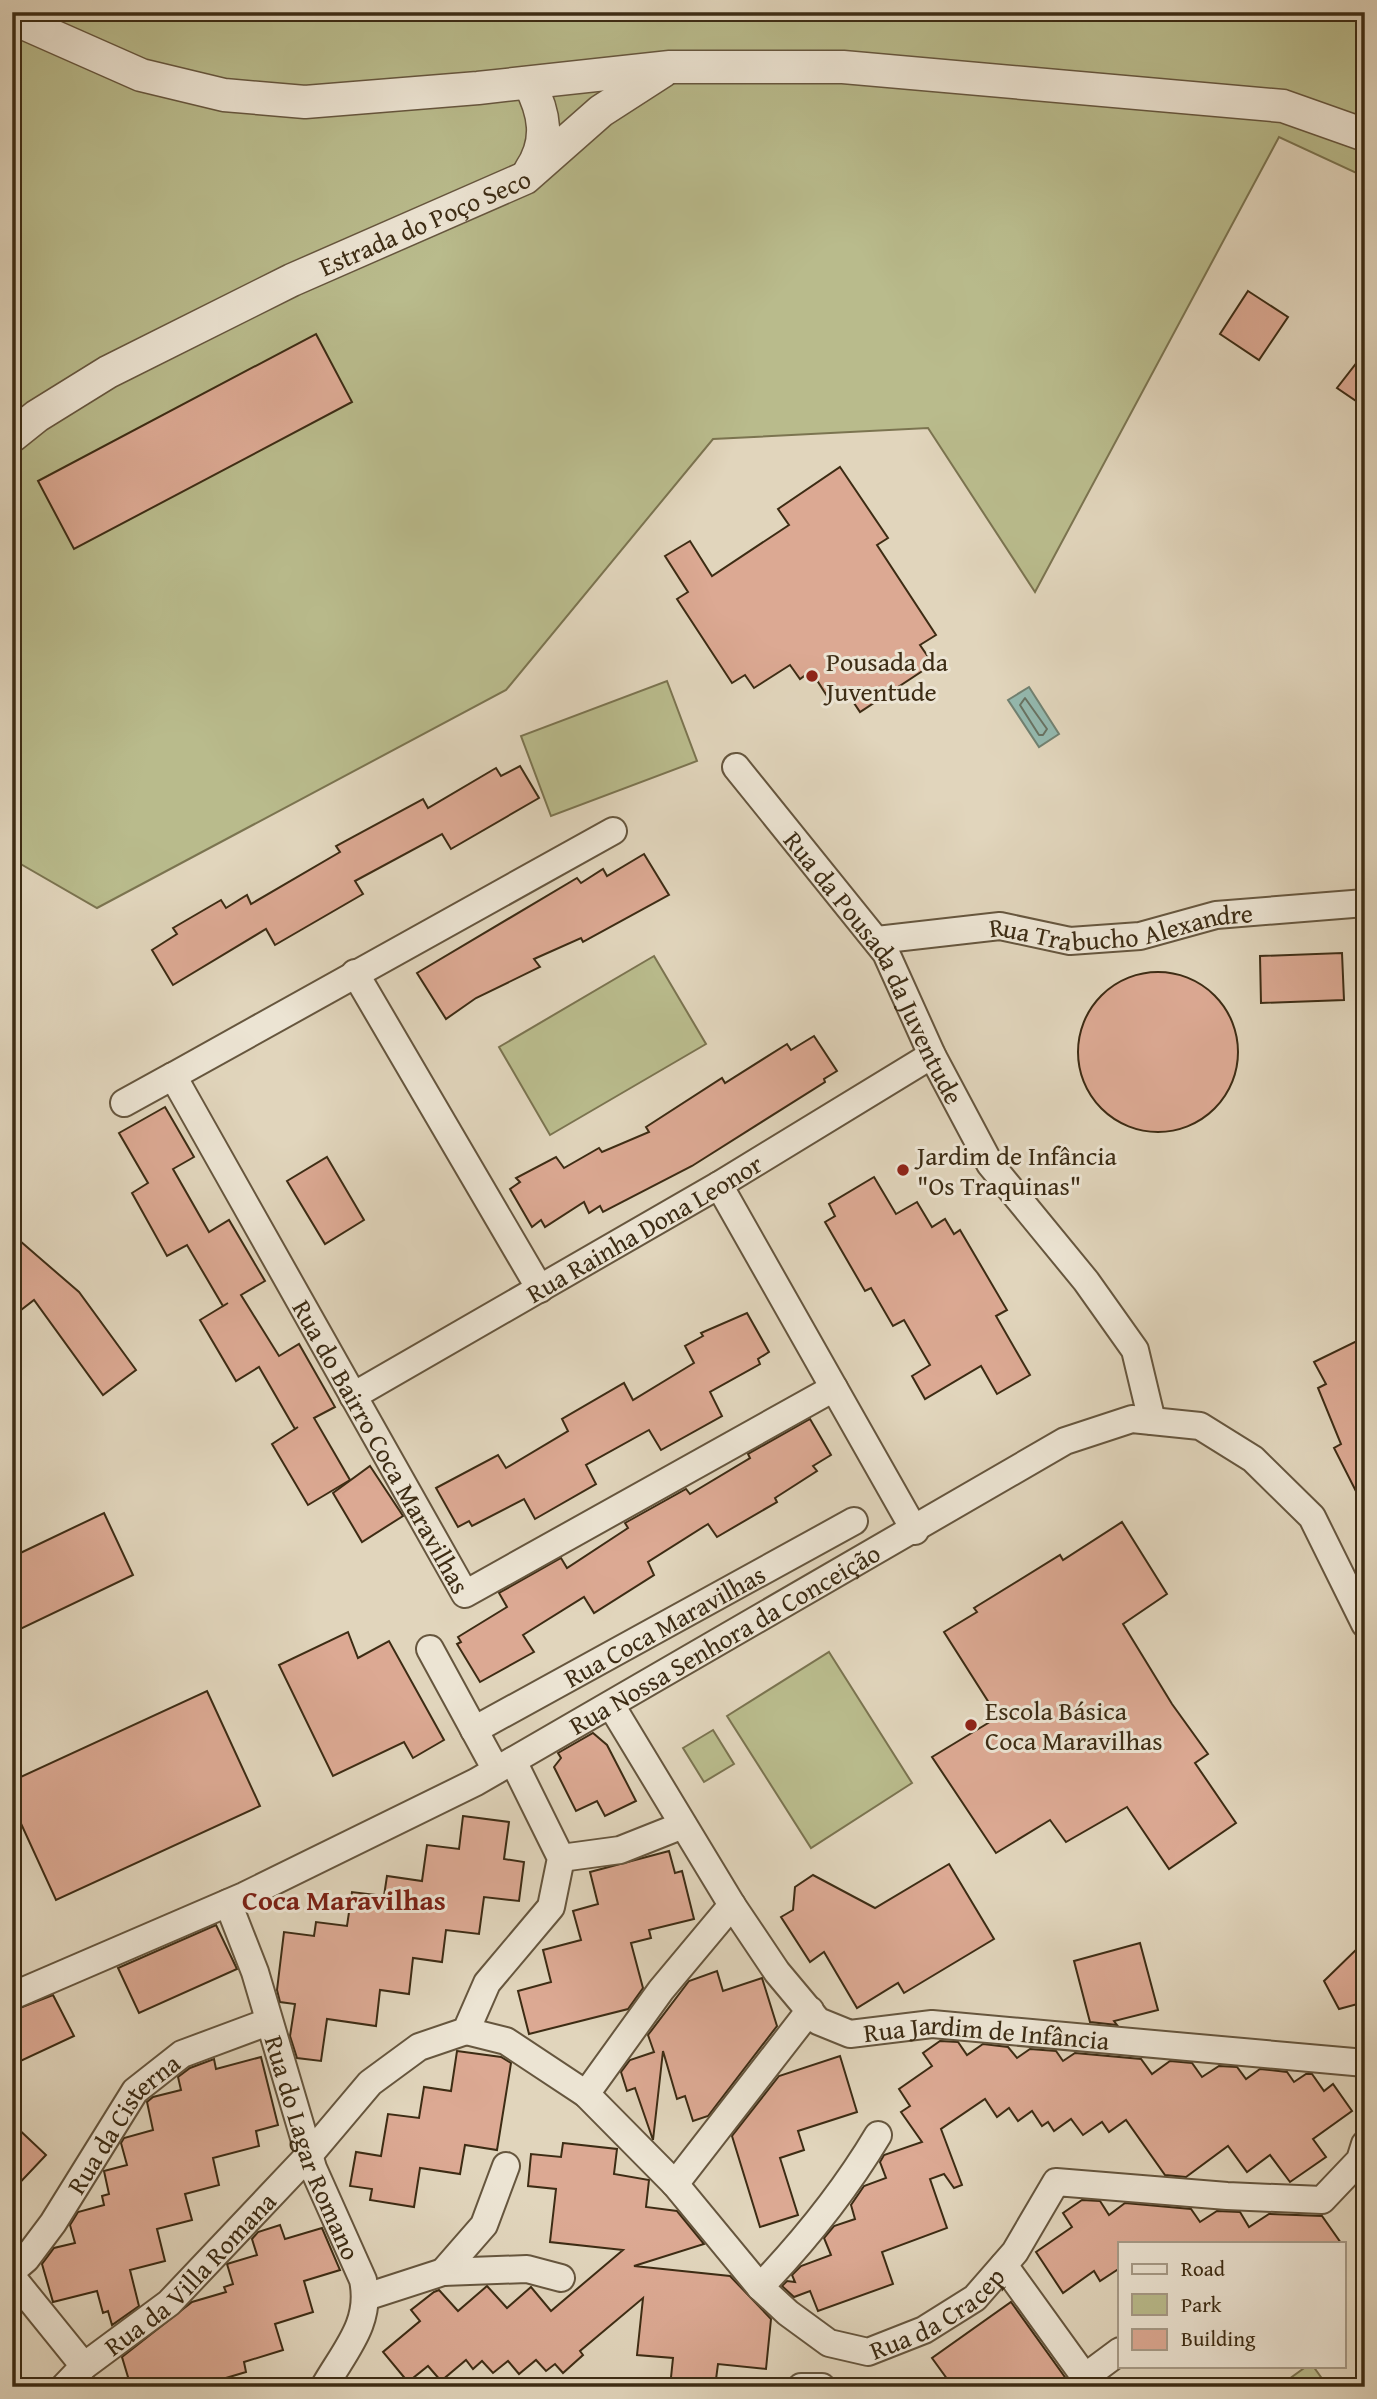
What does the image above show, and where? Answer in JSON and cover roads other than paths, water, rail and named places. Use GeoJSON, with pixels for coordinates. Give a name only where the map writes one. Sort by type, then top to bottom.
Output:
{"type":"FeatureCollection","features":[{"type":"Feature","properties":{"kind":"street"},"geometry":{"type":"LineString","coordinates":[[12,18],[141,75],[225,95],[306,102],[529,83],[670,67],[843,67],[1283,106],[1365,135]]}},
{"type":"Feature","properties":{"kind":"street","name":"Estrada do Poço Seco"},"geometry":{"type":"LineString","coordinates":[[12,436],[37,416],[108,372],[292,280],[525,178],[601,111],[670,67]]}},
{"type":"Feature","properties":{"kind":"street"},"geometry":{"type":"LineString","coordinates":[[525,178],[540,156],[544,133],[542,108],[529,83]]}},
{"type":"Feature","properties":{"kind":"street","name":"Rua da Pousada da Juventude"},"geometry":{"type":"LineString","coordinates":[[736,767],[886,953],[932,1055],[990,1164],[1086,1281],[1135,1350],[1152,1421]]}},
{"type":"Feature","properties":{"kind":"street"},"geometry":{"type":"LineString","coordinates":[[124,1103],[613,831]]}},
{"type":"Feature","properties":{"kind":"street","name":"Rua Trabucho Alexandre"},"geometry":{"type":"LineString","coordinates":[[877,940],[1000,926],[1070,941],[1140,936],[1216,915],[1365,903]]}},
{"type":"Feature","properties":{"kind":"street"},"geometry":{"type":"LineString","coordinates":[[355,973],[540,1289]]}},
{"type":"Feature","properties":{"kind":"street","name":"Rua Rainha Dona Leonor"},"geometry":{"type":"LineString","coordinates":[[353,1396],[719,1185],[932,1055]]}},
{"type":"Feature","properties":{"kind":"street","name":"Rua do Bairro Coca Maravilhas"},"geometry":{"type":"LineString","coordinates":[[173,1076],[465,1594],[834,1388]]}},
{"type":"Feature","properties":{"kind":"street"},"geometry":{"type":"LineString","coordinates":[[719,1185],[915,1531]]}},
{"type":"Feature","properties":{"kind":"street","name":"Rua Nossa Senhora da Conceição"},"geometry":{"type":"LineString","coordinates":[[12,1996],[228,1903],[504,1765],[915,1531],[1065,1441],[1132,1419],[1200,1426],[1253,1459],[1312,1517],[1365,1624]]}},
{"type":"Feature","properties":{"kind":"street","name":"Rua Coca Maravilhas"},"geometry":{"type":"LineString","coordinates":[[474,1730],[854,1521]]}},
{"type":"Feature","properties":{"kind":"street"},"geometry":{"type":"LineString","coordinates":[[750,1579],[772,1613]]}},
{"type":"Feature","properties":{"kind":"street"},"geometry":{"type":"LineString","coordinates":[[430,1650],[474,1730],[504,1765],[561,1858],[551,1908],[487,1983],[466,2031]]}},
{"type":"Feature","properties":{"kind":"street","name":"Rua Jardim de Infância"},"geometry":{"type":"LineString","coordinates":[[611,1705],[732,1905],[777,1972],[818,2021],[850,2035],[932,2024],[1365,2063]]}},
{"type":"Feature","properties":{"kind":"street"},"geometry":{"type":"LineString","coordinates":[[561,1858],[620,1850],[683,1825]]}},
{"type":"Feature","properties":{"kind":"street","name":"Rua do Lagar Romano"},"geometry":{"type":"LineString","coordinates":[[228,1903],[255,1972],[310,2154],[363,2280],[366,2297]]}},
{"type":"Feature","properties":{"kind":"street"},"geometry":{"type":"LineString","coordinates":[[586,2094],[661,1990],[732,1905]]}},
{"type":"Feature","properties":{"kind":"street"},"geometry":{"type":"LineString","coordinates":[[675,2185],[810,2010]]}},
{"type":"Feature","properties":{"kind":"street","name":"Rua da Cisterna"},"geometry":{"type":"LineString","coordinates":[[12,2271],[26,2259],[53,2223],[135,2091],[182,2054],[226,2035],[268,2022]]}},
{"type":"Feature","properties":{"kind":"street","name":"Rua da Cracep"},"geometry":{"type":"LineString","coordinates":[[466,2031],[506,2041],[586,2094],[675,2185],[760,2287],[788,2313],[829,2343],[868,2352],[924,2330],[975,2298],[1015,2252],[1056,2182],[1227,2196],[1322,2200],[1360,2160],[1365,2144]]}},
{"type":"Feature","properties":{"kind":"street","name":"Rua da Villa Romana"},"geometry":{"type":"LineString","coordinates":[[64,2387],[85,2366],[169,2303],[310,2154],[370,2083],[419,2047],[466,2031]]}},
{"type":"Feature","properties":{"kind":"street"},"geometry":{"type":"LineString","coordinates":[[760,2287],[807,2239],[839,2198],[878,2135]]}},
{"type":"Feature","properties":{"kind":"street"},"geometry":{"type":"LineString","coordinates":[[443,2272],[484,2225],[506,2166]]}},
{"type":"Feature","properties":{"kind":"street"},"geometry":{"type":"LineString","coordinates":[[1004,2265],[1089,2382],[1118,2353]]}},
{"type":"Feature","properties":{"kind":"street"},"geometry":{"type":"LineString","coordinates":[[324,2387],[365,2318],[366,2297],[443,2272],[527,2269],[561,2278]]}},
{"type":"Feature","properties":{"kind":"street"},"geometry":{"type":"LineString","coordinates":[[12,2277],[85,2366]]}},
{"type":"Feature","properties":{"kind":"street"},"geometry":{"type":"LineString","coordinates":[[801,2387],[822,2387]]}},
{"type":"Feature","properties":{"kind":"water"},"geometry":{"type":"Polygon","coordinates":[[[1029,687],[1059,734],[1039,747],[1008,700],[1029,687]]]}},
{"type":"Feature","properties":{"kind":"place","name":"Pousada da Juventude"},"geometry":{"type":"Point","coordinates":[812,676]}},
{"type":"Feature","properties":{"kind":"place","name":"Jardim de Infância \"Os Traquinas\""},"geometry":{"type":"Point","coordinates":[903,1170]}},
{"type":"Feature","properties":{"kind":"place","name":"Escola Básica Coca Maravilhas"},"geometry":{"type":"Point","coordinates":[971,1725]}},
{"type":"Feature","properties":{"kind":"district","name":"Coca Maravilhas"},"geometry":{"type":"Point","coordinates":[344,1899]}}]}
